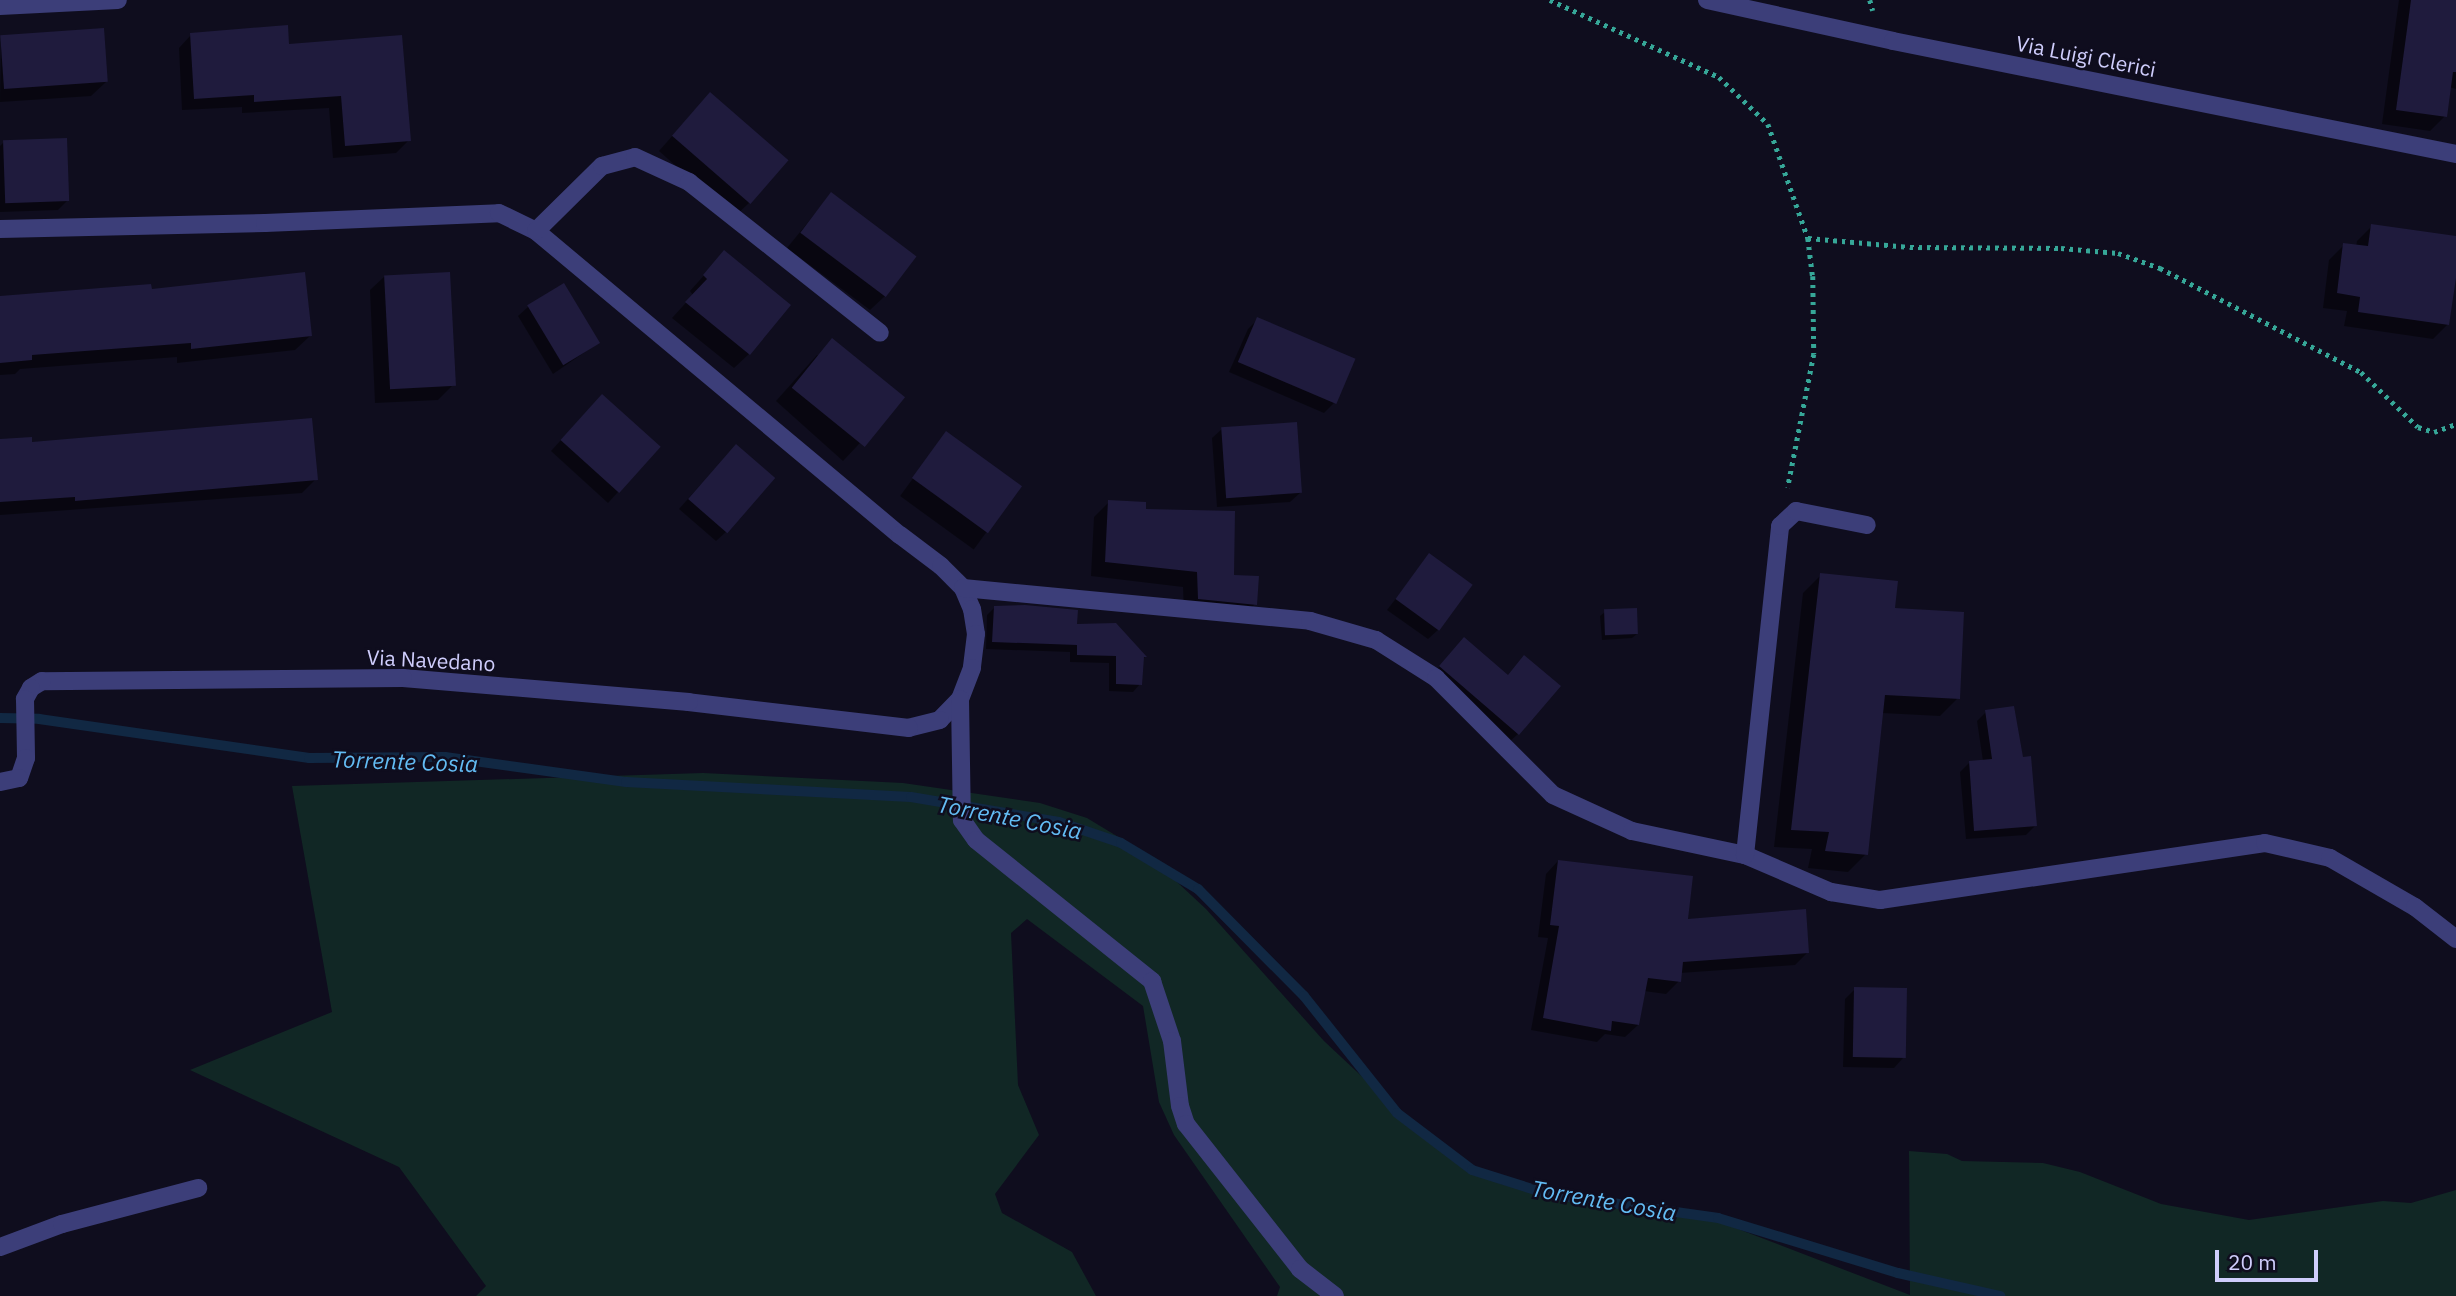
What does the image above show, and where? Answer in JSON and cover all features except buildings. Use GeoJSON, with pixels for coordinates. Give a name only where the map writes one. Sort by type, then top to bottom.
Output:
{"type":"FeatureCollection","features":[{"type":"Feature","properties":{"kind":"street"},"geometry":{"type":"LineString","coordinates":[[0,6],[118,0]]}},
{"type":"Feature","properties":{"kind":"street","name":"Via Luigi Clerici"},"geometry":{"type":"LineString","coordinates":[[1707,0],[1893,41],[2456,153]]}},
{"type":"Feature","properties":{"kind":"street"},"geometry":{"type":"LineString","coordinates":[[536,231],[602,166],[635,157],[689,182],[880,333]]}},
{"type":"Feature","properties":{"kind":"street"},"geometry":{"type":"LineString","coordinates":[[0,229],[265,223],[499,213],[536,231],[900,535],[941,565],[963,588],[972,609],[976,634],[972,668],[960,699],[959,778],[962,820],[976,840],[1152,981],[1172,1041],[1180,1106],[1186,1124],[1300,1269],[1335,1296]]}},
{"type":"Feature","properties":{"kind":"street"},"geometry":{"type":"LineString","coordinates":[[1745,855],[1780,526],[1796,511],[1867,525]]}},
{"type":"Feature","properties":{"kind":"street"},"geometry":{"type":"LineString","coordinates":[[963,588],[1310,621],[1376,640],[1436,678],[1553,795],[1632,831],[1745,855],[1830,892],[1880,900],[2265,843],[2330,859],[2415,907],[2456,939]]}},
{"type":"Feature","properties":{"kind":"street","name":"Via Navedano"},"geometry":{"type":"LineString","coordinates":[[0,782],[19,778],[26,758],[25,699],[31,688],[42,681],[66,678],[403,678],[689,702],[909,729],[940,720],[960,699]]}},
{"type":"Feature","properties":{"kind":"street"},"geometry":{"type":"LineString","coordinates":[[0,1247],[61,1224],[198,1188]]}},
{"type":"Feature","properties":{"kind":"path"},"geometry":{"type":"LineString","coordinates":[[1550,0],[1720,77],[1768,124],[1808,238],[1813,276],[1814,354],[1780,526]]}},
{"type":"Feature","properties":{"kind":"path"},"geometry":{"type":"LineString","coordinates":[[1808,238],[1910,247],[2061,248],[2118,253],[2160,268],[2361,372],[2418,427],[2434,432],[2456,424]]}},
{"type":"Feature","properties":{"kind":"green space"},"geometry":{"type":"Polygon","coordinates":[[[703,773],[903,783],[1040,803],[1087,818],[1148,855],[1206,909],[1324,1041],[1371,1085],[1454,1157],[1501,1184],[1567,1200],[1632,1206],[1712,1219],[1910,1295],[1909,1151],[1947,1154],[1962,1161],[2043,1163],[2080,1172],[2161,1204],[2249,1220],[2383,1201],[2411,1203],[2456,1190],[2456,1296],[1277,1296],[1280,1287],[1174,1135],[1159,1102],[1143,1006],[1027,919],[1011,933],[1018,1085],[1039,1135],[995,1194],[1002,1213],[1072,1252],[1096,1296],[476,1296],[486,1286],[399,1167],[190,1070],[332,1012],[292,786],[703,773]]]}},
{"type":"Feature","properties":{"kind":"waterway","name":"Torrente Cosia"},"geometry":{"type":"LineString","coordinates":[[0,718],[39,719],[309,758],[445,757],[626,782],[911,797],[1059,822],[1121,843],[1198,889],[1304,996],[1397,1113],[1472,1170],[1548,1194],[1718,1218],[1898,1273],[2000,1296]]}}]}
